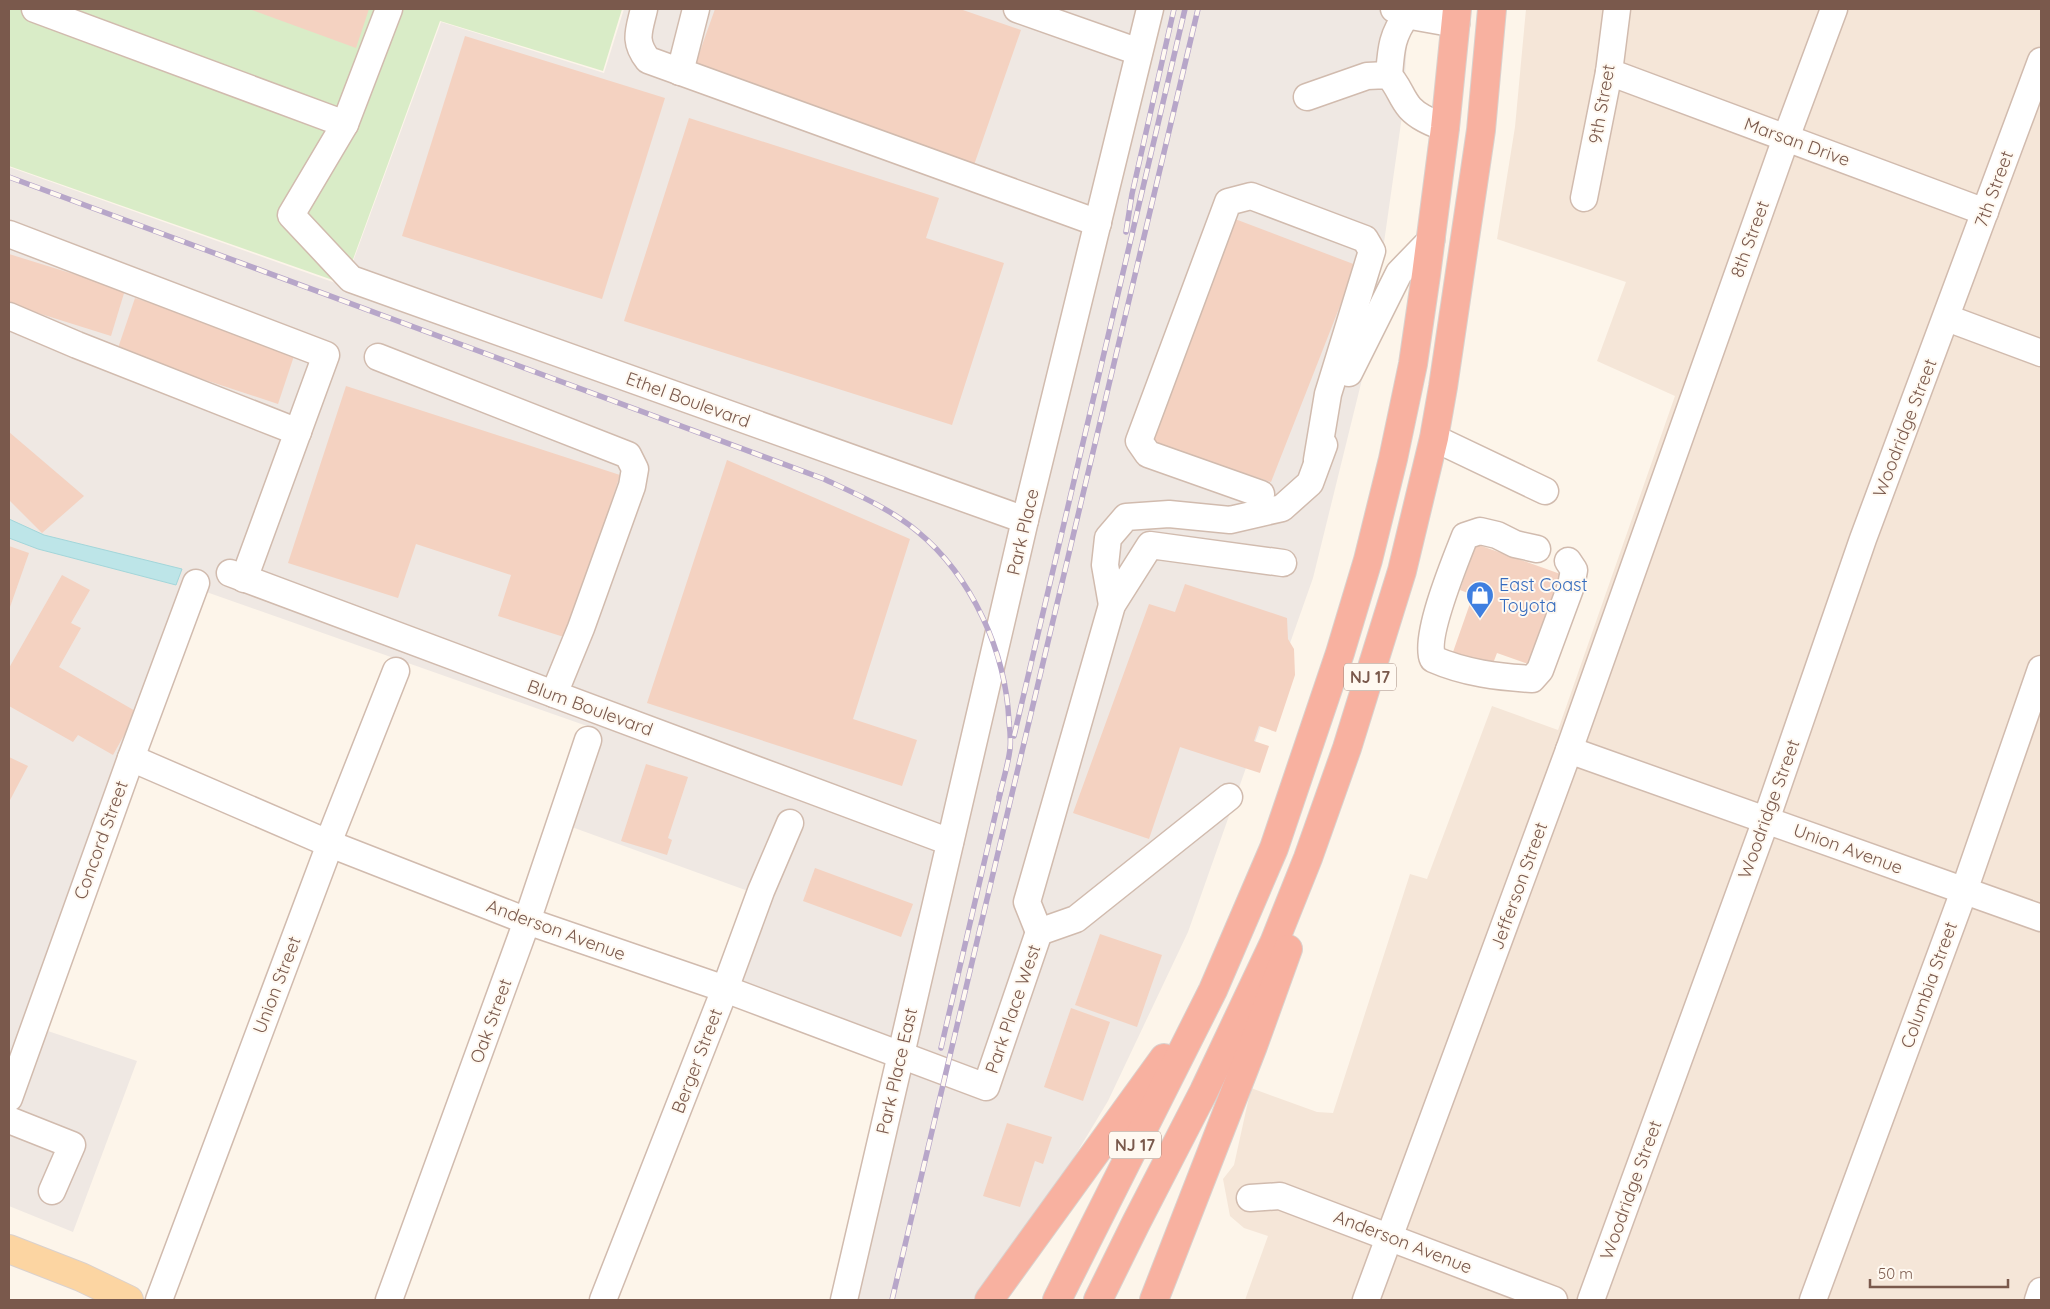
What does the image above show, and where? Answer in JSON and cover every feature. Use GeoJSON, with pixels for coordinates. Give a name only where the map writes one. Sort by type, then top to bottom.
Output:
{"type":"FeatureCollection","features":[{"type":"Feature","properties":{"kind":"highway","name":"NJ 17"},"geometry":{"type":"LineString","coordinates":[[1098,1300],[1204,1092],[1274,943],[1308,858],[1348,748],[1402,570],[1434,438],[1480,130],[1492,9]]}},
{"type":"Feature","properties":{"kind":"highway","name":"NJ 17"},"geometry":{"type":"LineString","coordinates":[[1057,1300],[1213,990],[1277,839],[1340,653],[1368,560],[1393,459],[1413,364],[1445,128],[1456,16]]}},
{"type":"Feature","properties":{"kind":"highway"},"geometry":{"type":"LineString","coordinates":[[1154,1300],[1253,1046],[1292,938],[1348,748]]}},
{"type":"Feature","properties":{"kind":"highway"},"geometry":{"type":"LineString","coordinates":[[989,1300],[1213,990]]}},
{"type":"Feature","properties":{"kind":"main road"},"geometry":{"type":"LineString","coordinates":[[9,1249],[81,1277],[129,1300]]}},
{"type":"Feature","properties":{"kind":"street"},"geometry":{"type":"LineString","coordinates":[[35,9],[345,124],[389,9]]}},
{"type":"Feature","properties":{"kind":"street"},"geometry":{"type":"LineString","coordinates":[[644,9],[638,35],[640,50],[648,60],[1098,223]]}},
{"type":"Feature","properties":{"kind":"street"},"geometry":{"type":"LineString","coordinates":[[680,72],[696,9]]}},
{"type":"Feature","properties":{"kind":"street"},"geometry":{"type":"LineString","coordinates":[[1017,9],[1139,52]]}},
{"type":"Feature","properties":{"kind":"street","name":"Park Place"},"geometry":{"type":"LineString","coordinates":[[950,842],[1025,520],[1150,9]]}},
{"type":"Feature","properties":{"kind":"street","name":"9th Street"},"geometry":{"type":"LineString","coordinates":[[1584,198],[1609,72],[1617,9]]}},
{"type":"Feature","properties":{"kind":"street","name":"8th Street"},"geometry":{"type":"LineString","coordinates":[[1668,471],[1786,138],[1834,9]]}},
{"type":"Feature","properties":{"kind":"street"},"geometry":{"type":"LineString","coordinates":[[1389,76],[1392,41],[1397,29],[1400,12],[1456,16]]}},
{"type":"Feature","properties":{"kind":"street","name":"7th Street"},"geometry":{"type":"LineString","coordinates":[[1947,318],[2041,60]]}},
{"type":"Feature","properties":{"kind":"street","name":"Marsan Drive"},"geometry":{"type":"LineString","coordinates":[[1609,72],[1985,212]]}},
{"type":"Feature","properties":{"kind":"street"},"geometry":{"type":"LineString","coordinates":[[1307,97],[1367,76],[1380,74],[1389,76],[1395,82],[1408,107],[1417,115],[1445,128]]}},
{"type":"Feature","properties":{"kind":"street","name":"Ethel Boulevard"},"geometry":{"type":"LineString","coordinates":[[345,124],[291,215],[352,279],[1025,520]]}},
{"type":"Feature","properties":{"kind":"street"},"geometry":{"type":"LineString","coordinates":[[1261,494],[1148,454],[1138,441],[1228,202],[1251,196],[1365,239],[1372,251],[1328,394],[1317,460]]}},
{"type":"Feature","properties":{"kind":"street"},"geometry":{"type":"LineString","coordinates":[[9,234],[326,355],[298,432],[77,345],[9,316]]}},
{"type":"Feature","properties":{"kind":"street"},"geometry":{"type":"LineString","coordinates":[[1112,606],[1105,565],[1108,538],[1126,517],[1169,514],[1230,520],[1282,508],[1310,483],[1317,460],[1331,428],[1345,382],[1394,282],[1399,273],[1431,240]]}},
{"type":"Feature","properties":{"kind":"street"},"geometry":{"type":"LineString","coordinates":[[1947,318],[2041,353]]}},
{"type":"Feature","properties":{"kind":"street","name":"Woodridge Street"},"geometry":{"type":"LineString","coordinates":[[1591,1300],[1766,820],[1863,539],[1947,318]]}},
{"type":"Feature","properties":{"kind":"street"},"geometry":{"type":"LineString","coordinates":[[378,357],[628,455],[636,469],[632,486],[581,628],[554,694]]}},
{"type":"Feature","properties":{"kind":"street","name":"Blum Boulevard"},"geometry":{"type":"LineString","coordinates":[[298,432],[237,576],[950,842]]}},
{"type":"Feature","properties":{"kind":"street"},"geometry":{"type":"LineString","coordinates":[[1434,438],[1544,491]]}},
{"type":"Feature","properties":{"kind":"street","name":"Jefferson Street"},"geometry":{"type":"LineString","coordinates":[[1366,1300],[1570,750],[1668,471]]}},
{"type":"Feature","properties":{"kind":"street"},"geometry":{"type":"LineString","coordinates":[[1537,549],[1515,544],[1480,531],[1465,536],[1434,625],[1431,653],[1433,659],[1450,666],[1493,676],[1532,679],[1540,670],[1571,586],[1574,570],[1568,561]]}},
{"type":"Feature","properties":{"kind":"street"},"geometry":{"type":"LineString","coordinates":[[1229,798],[1076,919],[1039,932],[1027,902],[1112,606],[1150,545],[1284,563]]}},
{"type":"Feature","properties":{"kind":"street","name":"Concord Street"},"geometry":{"type":"LineString","coordinates":[[10,1092],[196,583]]}},
{"type":"Feature","properties":{"kind":"street","name":"Columbia Street"},"geometry":{"type":"LineString","coordinates":[[1813,1300],[1964,890],[2041,669]]}},
{"type":"Feature","properties":{"kind":"street","name":"Union Street"},"geometry":{"type":"LineString","coordinates":[[158,1300],[330,844],[330,838],[396,671]]}},
{"type":"Feature","properties":{"kind":"street","name":"Oak Street"},"geometry":{"type":"LineString","coordinates":[[389,1300],[527,921],[588,740]]}},
{"type":"Feature","properties":{"kind":"street","name":"Union Avenue"},"geometry":{"type":"LineString","coordinates":[[1570,750],[2041,918]]}},
{"type":"Feature","properties":{"kind":"street","name":"Anderson Avenue"},"geometry":{"type":"LineString","coordinates":[[131,758],[330,844],[527,921],[724,990],[986,1087]]}},
{"type":"Feature","properties":{"kind":"street","name":"Berger Street"},"geometry":{"type":"LineString","coordinates":[[603,1300],[724,990],[760,891],[790,822]]}},
{"type":"Feature","properties":{"kind":"street","name":"Park Place East"},"geometry":{"type":"LineString","coordinates":[[844,1300],[950,842]]}},
{"type":"Feature","properties":{"kind":"street","name":"Park Place West"},"geometry":{"type":"LineString","coordinates":[[986,1087],[1039,932]]}},
{"type":"Feature","properties":{"kind":"street"},"geometry":{"type":"LineString","coordinates":[[9,1120],[72,1145],[52,1192]]}},
{"type":"Feature","properties":{"kind":"street","name":"Anderson Avenue"},"geometry":{"type":"LineString","coordinates":[[1250,1198],[1280,1196],[1554,1300]]}},
{"type":"Feature","properties":{"kind":"street"},"geometry":{"type":"LineString","coordinates":[[2038,1300],[2041,1291]]}},
{"type":"Feature","properties":{"kind":"shaded area"},"geometry":{"type":"Polygon","coordinates":[[[624,9],[1409,9],[1403,109],[1368,355],[1313,578],[1188,932],[1108,1101],[988,1300],[843,1300],[902,1059],[723,992],[759,895],[558,822],[587,726],[195,588],[36,1027],[137,1061],[73,1232],[9,1206],[9,167],[344,286],[441,22],[604,73],[624,9]]]}},
{"type":"Feature","properties":{"kind":"shaded area"},"geometry":{"type":"Polygon","coordinates":[[[1526,9],[2041,9],[2041,1300],[1245,1300],[1268,1236],[1244,1228],[1230,1216],[1223,1179],[1234,1165],[1251,1088],[1317,1112],[1333,1113],[1410,874],[1427,879],[1492,706],[1558,730],[1675,396],[1597,361],[1626,282],[1497,239],[1515,127],[1526,9]]]}},
{"type":"Feature","properties":{"kind":"green space"},"geometry":{"type":"Polygon","coordinates":[[[9,9],[622,9],[603,71],[440,21],[344,284],[9,166],[9,9]]]}},
{"type":"Feature","properties":{"kind":"water"},"geometry":{"type":"Polygon","coordinates":[[[9,519],[44,535],[182,569],[176,585],[38,549],[9,538],[9,519]]]}},
{"type":"Feature","properties":{"kind":"building"},"geometry":{"type":"Polygon","coordinates":[[[249,9],[369,9],[356,48],[249,9]]]}},
{"type":"Feature","properties":{"kind":"building"},"geometry":{"type":"Polygon","coordinates":[[[715,9],[960,9],[1021,30],[974,165],[694,68],[715,9]]]}},
{"type":"Feature","properties":{"kind":"building"},"geometry":{"type":"Polygon","coordinates":[[[465,36],[665,98],[602,299],[402,236],[465,36]]]}},
{"type":"Feature","properties":{"kind":"building"},"geometry":{"type":"Polygon","coordinates":[[[689,118],[939,198],[926,238],[1004,263],[952,425],[624,321],[689,118]]]}},
{"type":"Feature","properties":{"kind":"building"},"geometry":{"type":"Polygon","coordinates":[[[1235,219],[1356,265],[1271,482],[1153,443],[1235,219]]]}},
{"type":"Feature","properties":{"kind":"building"},"geometry":{"type":"Polygon","coordinates":[[[9,254],[125,290],[111,336],[9,304],[9,254]]]}},
{"type":"Feature","properties":{"kind":"building"},"geometry":{"type":"Polygon","coordinates":[[[135,298],[296,350],[278,404],[117,351],[135,298]]]}},
{"type":"Feature","properties":{"kind":"building"},"geometry":{"type":"Polygon","coordinates":[[[346,386],[620,475],[567,638],[498,616],[511,575],[416,544],[398,598],[288,563],[346,386]]]}},
{"type":"Feature","properties":{"kind":"building"},"geometry":{"type":"Polygon","coordinates":[[[9,432],[84,496],[42,533],[9,500],[9,432]]]}},
{"type":"Feature","properties":{"kind":"building"},"geometry":{"type":"Polygon","coordinates":[[[727,460],[910,539],[853,719],[917,740],[902,786],[647,703],[727,460]]]}},
{"type":"Feature","properties":{"kind":"building"},"geometry":{"type":"Polygon","coordinates":[[[1476,544],[1566,576],[1534,666],[1497,653],[1492,666],[1453,652],[1473,595],[1460,590],[1476,544]]]}},
{"type":"Feature","properties":{"kind":"building"},"geometry":{"type":"Polygon","coordinates":[[[9,546],[29,553],[9,610],[9,546]]]}},
{"type":"Feature","properties":{"kind":"building"},"geometry":{"type":"Polygon","coordinates":[[[62,575],[90,590],[71,623],[81,628],[59,667],[137,712],[113,755],[78,735],[73,742],[9,706],[9,668],[62,575]]]}},
{"type":"Feature","properties":{"kind":"building"},"geometry":{"type":"Polygon","coordinates":[[[1185,584],[1287,618],[1288,639],[1294,649],[1295,675],[1276,732],[1259,726],[1254,741],[1269,746],[1260,773],[1180,747],[1149,839],[1073,813],[1149,604],[1175,612],[1185,584]]]}},
{"type":"Feature","properties":{"kind":"building"},"geometry":{"type":"Polygon","coordinates":[[[9,757],[28,766],[9,802],[9,757]]]}},
{"type":"Feature","properties":{"kind":"building"},"geometry":{"type":"Polygon","coordinates":[[[646,764],[688,777],[668,838],[672,840],[667,855],[621,841],[646,764]]]}},
{"type":"Feature","properties":{"kind":"building"},"geometry":{"type":"Polygon","coordinates":[[[815,868],[913,904],[901,937],[803,901],[815,868]]]}},
{"type":"Feature","properties":{"kind":"building"},"geometry":{"type":"Polygon","coordinates":[[[1100,934],[1162,955],[1137,1027],[1075,1005],[1100,934]]]}},
{"type":"Feature","properties":{"kind":"building"},"geometry":{"type":"Polygon","coordinates":[[[1071,1008],[1110,1022],[1083,1101],[1044,1087],[1071,1008]]]}},
{"type":"Feature","properties":{"kind":"building"},"geometry":{"type":"Polygon","coordinates":[[[1007,1123],[1052,1137],[1043,1164],[1035,1161],[1020,1207],[983,1196],[1007,1123]]]}},
{"type":"Feature","properties":{"kind":"railway"},"geometry":{"type":"LineString","coordinates":[[1126,232],[1132,194],[1174,9]]}},
{"type":"Feature","properties":{"kind":"railway"},"geometry":{"type":"LineString","coordinates":[[1014,736],[1185,9]]}},
{"type":"Feature","properties":{"kind":"railway"},"geometry":{"type":"LineString","coordinates":[[892,1300],[1198,9]]}},
{"type":"Feature","properties":{"kind":"railway"},"geometry":{"type":"LineString","coordinates":[[9,177],[824,479],[895,515],[937,549],[954,570],[982,617],[993,643],[1001,669],[1006,696],[1010,739],[1008,761],[999,797]]}},
{"type":"Feature","properties":{"kind":"railway"},"geometry":{"type":"LineString","coordinates":[[941,1048],[1001,790]]}},
{"type":"Feature","properties":{"kind":"place","name":"East Coast Toyota"},"geometry":{"type":"Point","coordinates":[1480,619]}}]}
